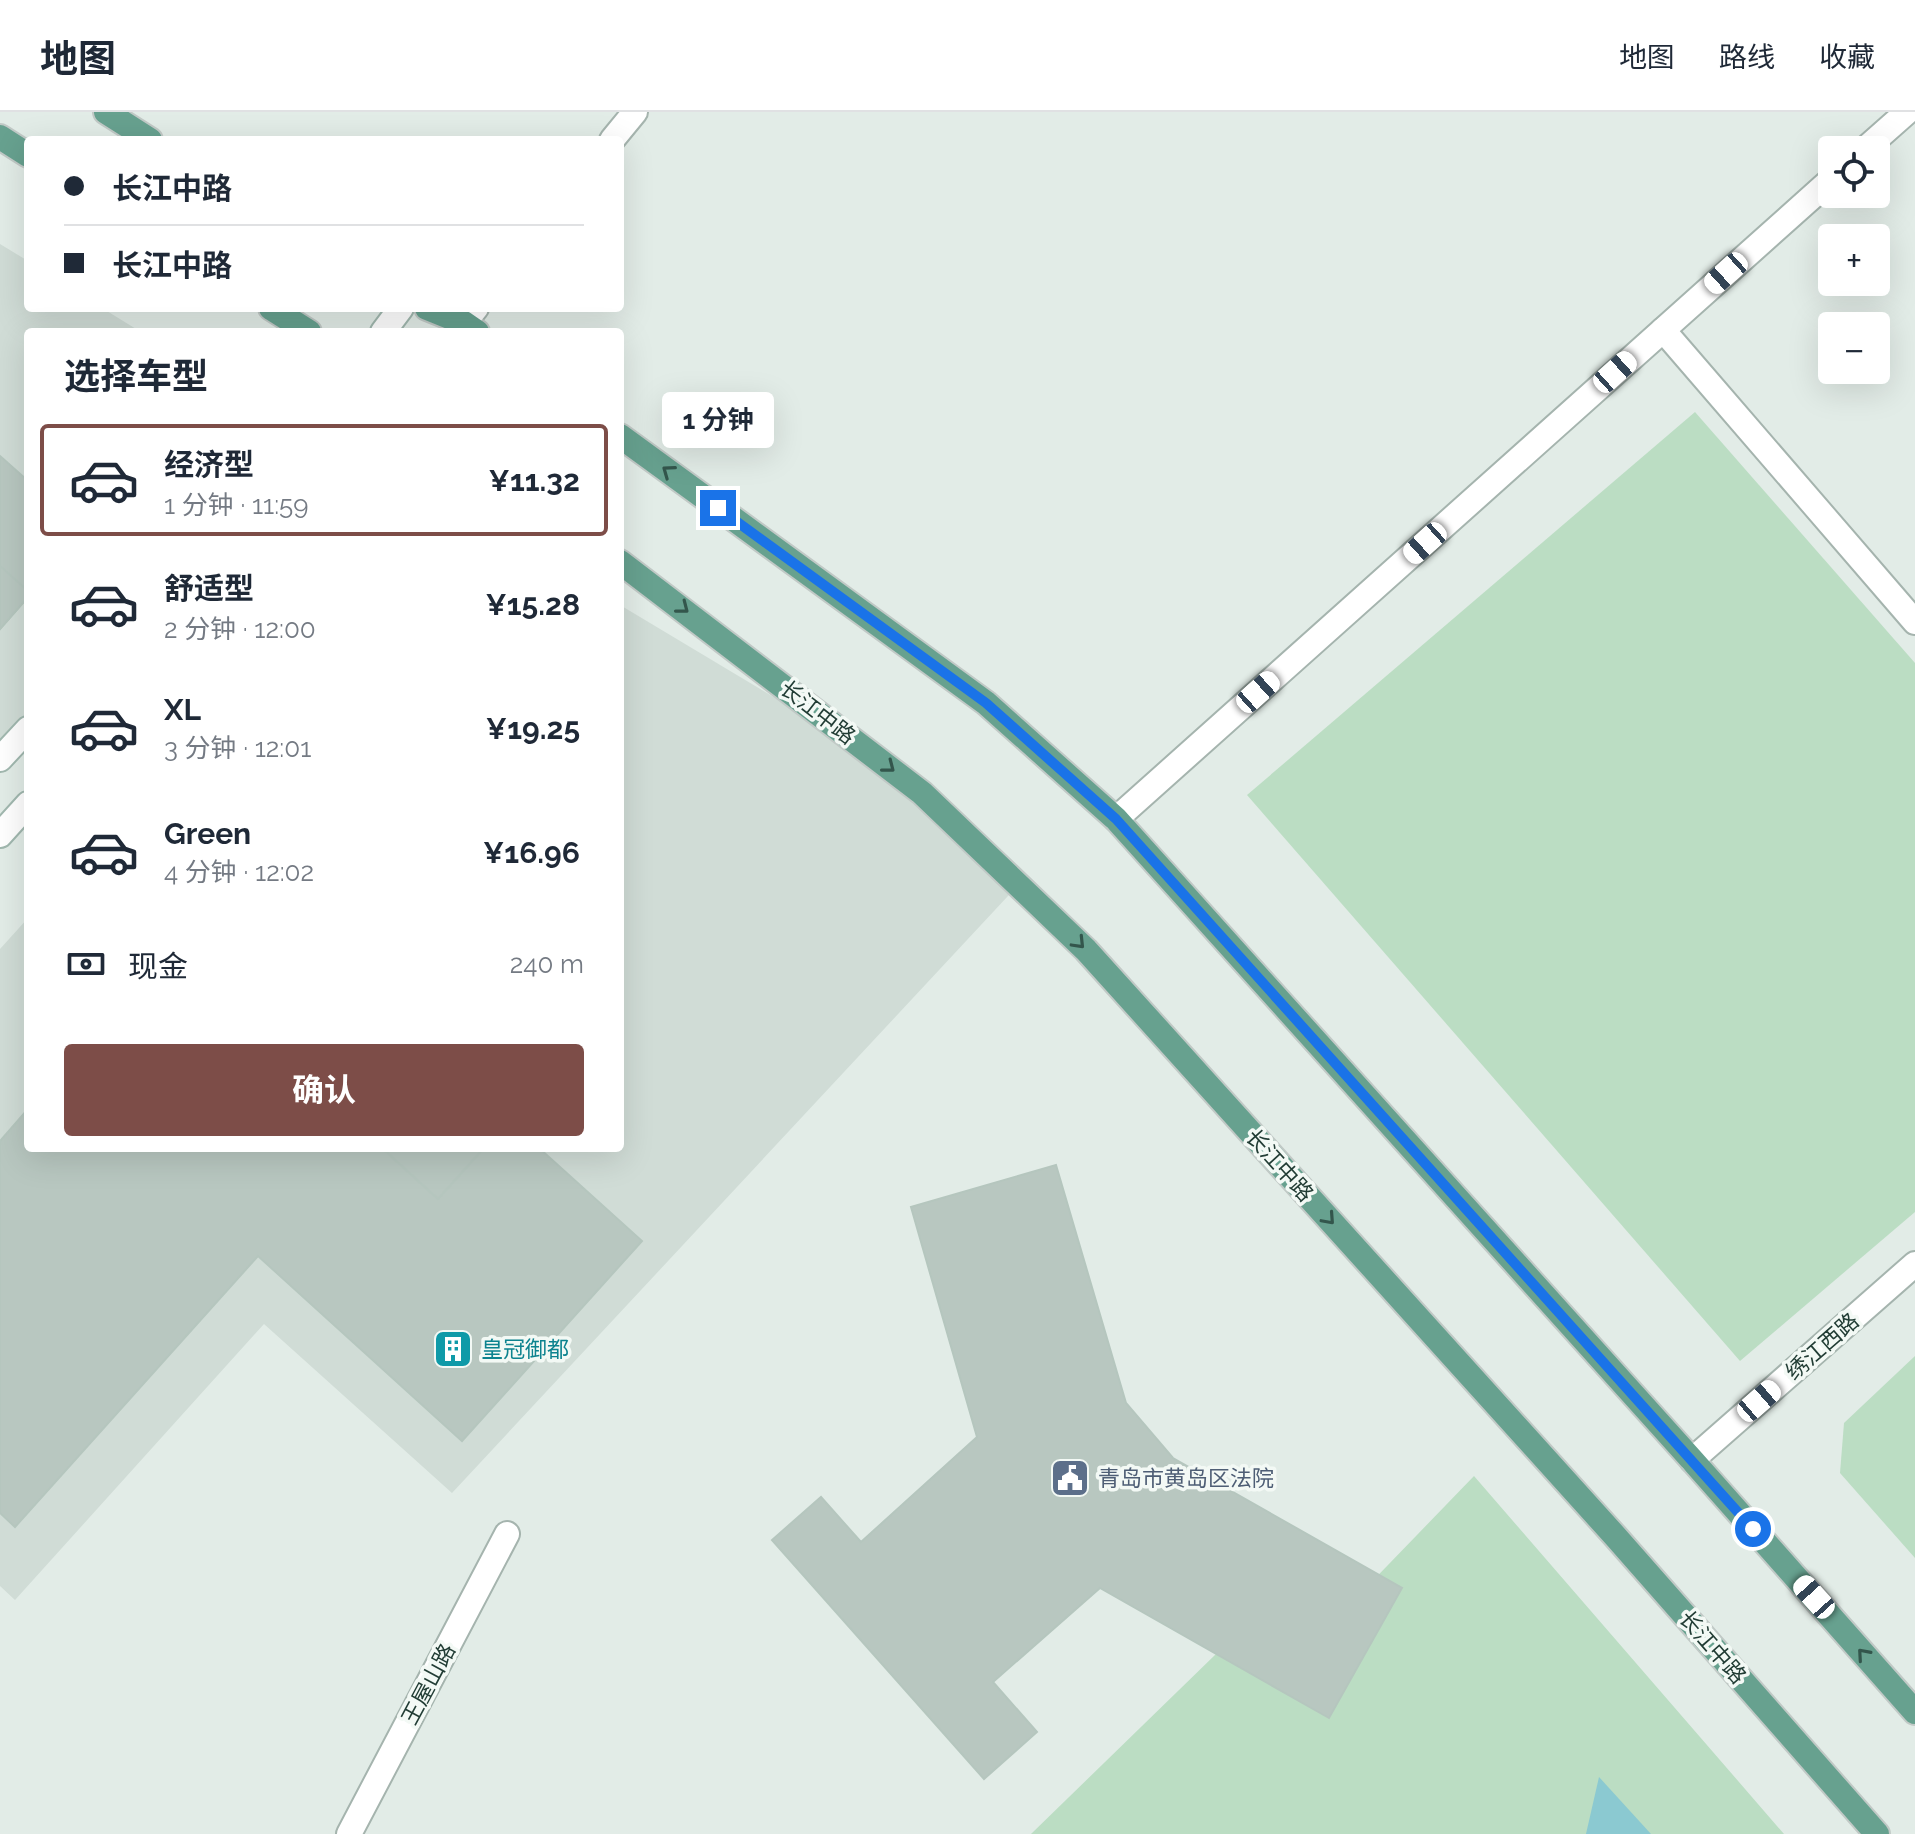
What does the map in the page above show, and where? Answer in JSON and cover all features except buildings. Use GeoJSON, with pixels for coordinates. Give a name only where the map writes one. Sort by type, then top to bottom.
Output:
{"type":"FeatureCollection","features":[{"type":"Feature","properties":{"kind":"main road"},"geometry":{"type":"LineString","coordinates":[[106,112],[144,136]]}},
{"type":"Feature","properties":{"kind":"main road"},"geometry":{"type":"LineString","coordinates":[[0,137],[24,152]]}},
{"type":"Feature","properties":{"kind":"main road"},"geometry":{"type":"LineString","coordinates":[[277,312],[303,328]]}},
{"type":"Feature","properties":{"kind":"main road"},"geometry":{"type":"LineString","coordinates":[[437,312],[468,324]]}},
{"type":"Feature","properties":{"kind":"main road"},"geometry":{"type":"LineString","coordinates":[[624,439],[986,703],[1116,819],[1915,1712]]}},
{"type":"Feature","properties":{"kind":"main road","name":"长江中路"},"geometry":{"type":"LineString","coordinates":[[624,565],[922,793],[1077,940],[1615,1536],[1877,1834]]}},
{"type":"Feature","properties":{"kind":"street"},"geometry":{"type":"LineString","coordinates":[[615,136],[635,112]]}},
{"type":"Feature","properties":{"kind":"street"},"geometry":{"type":"LineString","coordinates":[[1880,136],[1907,112]]}},
{"type":"Feature","properties":{"kind":"street"},"geometry":{"type":"LineString","coordinates":[[1116,819],[1818,192]]}},
{"type":"Feature","properties":{"kind":"street"},"geometry":{"type":"LineString","coordinates":[[1663,330],[1915,622]]}},
{"type":"Feature","properties":{"kind":"street"},"geometry":{"type":"LineString","coordinates":[[0,759],[24,733]]}},
{"type":"Feature","properties":{"kind":"street"},"geometry":{"type":"LineString","coordinates":[[0,835],[24,808]]}},
{"type":"Feature","properties":{"kind":"street","name":"绣江西路"},"geometry":{"type":"LineString","coordinates":[[1692,1460],[1915,1264]]}},
{"type":"Feature","properties":{"kind":"street","name":"王屋山路"},"geometry":{"type":"LineString","coordinates":[[349,1834],[507,1534]]}},
{"type":"Feature","properties":{"kind":"shaded area"},"geometry":{"type":"Polygon","coordinates":[[[0,244],[24,259],[24,312],[108,312],[134,328],[24,328],[24,719],[0,748],[0,244]]]}},
{"type":"Feature","properties":{"kind":"shaded area"},"geometry":{"type":"Polygon","coordinates":[[[624,607],[932,792],[1021,882],[452,1493],[264,1324],[15,1600],[0,1586],[0,949],[24,922],[24,1152],[624,1152],[624,607]]]}},
{"type":"Feature","properties":{"kind":"green space"},"geometry":{"type":"Polygon","coordinates":[[[1695,412],[1915,663],[1915,1212],[1740,1361],[1247,795],[1695,412]]]}},
{"type":"Feature","properties":{"kind":"green space"},"geometry":{"type":"Polygon","coordinates":[[[1915,1356],[1915,1558],[1840,1473],[1844,1423],[1915,1356]]]}},
{"type":"Feature","properties":{"kind":"green space"},"geometry":{"type":"Polygon","coordinates":[[[1474,1476],[1784,1834],[1031,1834],[1216,1654],[1272,1685],[1474,1476]]]}},
{"type":"Feature","properties":{"kind":"water"},"geometry":{"type":"Polygon","coordinates":[[[1599,1777],[1651,1834],[1586,1834],[1599,1777]]]}},
{"type":"Feature","properties":{"kind":"place","name":"皇冠御都"},"geometry":{"type":"Point","coordinates":[453,1349]}},
{"type":"Feature","properties":{"kind":"place","name":"青岛市黄岛区法院"},"geometry":{"type":"Point","coordinates":[1070,1478]}},
{"type":"Feature","properties":{"kind":"route"},"geometry":{"type":"LineString","coordinates":[[718,508],[986,703],[1116,819],[1753,1529]]}}]}
